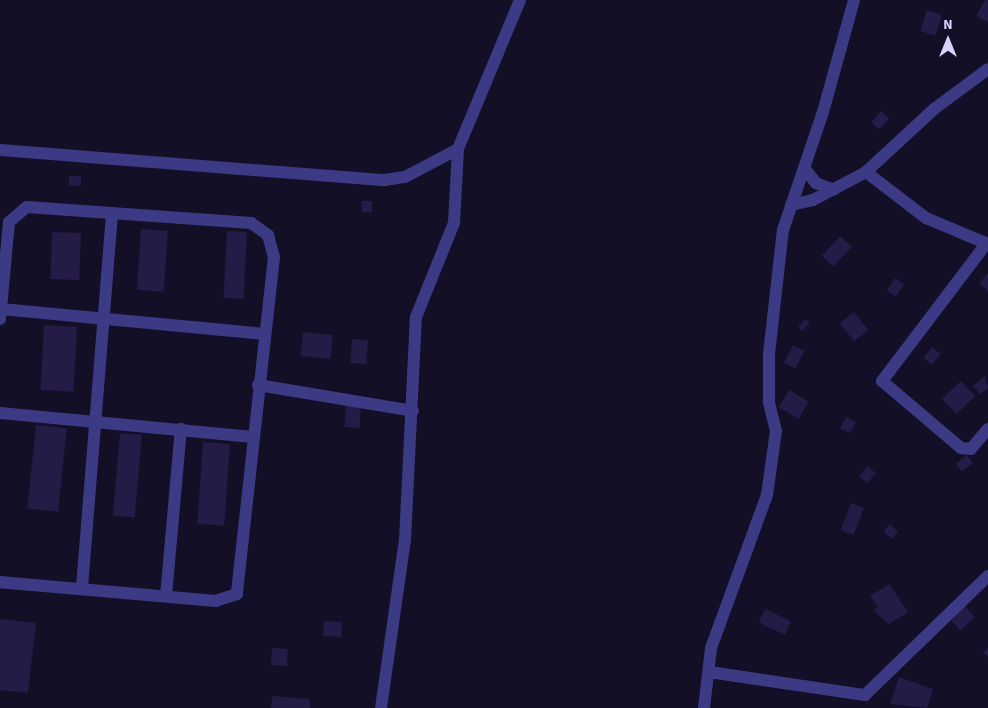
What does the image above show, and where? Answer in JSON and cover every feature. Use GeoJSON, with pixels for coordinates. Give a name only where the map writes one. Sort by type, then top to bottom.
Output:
{"type":"FeatureCollection","features":[{"type":"Feature","properties":{"kind":"street"},"geometry":{"type":"LineString","coordinates":[[381,708],[404,540],[416,317],[454,223],[458,149],[520,0]]}},
{"type":"Feature","properties":{"kind":"street"},"geometry":{"type":"LineString","coordinates":[[704,708],[711,648],[767,495],[776,430],[769,402],[769,354],[779,254],[791,205],[805,169],[854,0]]}},
{"type":"Feature","properties":{"kind":"street"},"geometry":{"type":"LineString","coordinates":[[791,205],[834,190],[866,172],[934,108],[988,69]]}},
{"type":"Feature","properties":{"kind":"street"},"geometry":{"type":"LineString","coordinates":[[0,150],[385,180],[405,177],[458,149]]}},
{"type":"Feature","properties":{"kind":"street"},"geometry":{"type":"LineString","coordinates":[[805,169],[816,183],[834,190]]}},
{"type":"Feature","properties":{"kind":"street"},"geometry":{"type":"LineString","coordinates":[[866,172],[926,218],[987,244],[882,382],[961,448],[971,449],[988,429]]}},
{"type":"Feature","properties":{"kind":"street"},"geometry":{"type":"LineString","coordinates":[[0,582],[82,586],[216,601],[237,594],[240,588],[258,385],[265,334],[274,256],[268,235],[251,223],[27,207],[17,212],[10,222],[1,314],[102,319],[265,334]]}},
{"type":"Feature","properties":{"kind":"street"},"geometry":{"type":"LineString","coordinates":[[82,586],[112,213]]}},
{"type":"Feature","properties":{"kind":"street"},"geometry":{"type":"LineString","coordinates":[[258,385],[412,411]]}},
{"type":"Feature","properties":{"kind":"street"},"geometry":{"type":"LineString","coordinates":[[0,413],[253,437]]}},
{"type":"Feature","properties":{"kind":"street"},"geometry":{"type":"LineString","coordinates":[[166,596],[181,429]]}},
{"type":"Feature","properties":{"kind":"street"},"geometry":{"type":"LineString","coordinates":[[709,672],[865,695],[988,576]]}},
{"type":"Feature","properties":{"kind":"building"},"geometry":{"type":"Polygon","coordinates":[[[985,0],[988,0],[988,22],[976,16],[985,0]]]}},
{"type":"Feature","properties":{"kind":"building"},"geometry":{"type":"Polygon","coordinates":[[[927,10],[942,15],[935,36],[920,31],[927,10]]]}},
{"type":"Feature","properties":{"kind":"building"},"geometry":{"type":"Polygon","coordinates":[[[881,111],[889,118],[879,130],[871,122],[881,111]]]}},
{"type":"Feature","properties":{"kind":"building"},"geometry":{"type":"Polygon","coordinates":[[[69,176],[81,176],[81,186],[69,186],[69,176]]]}},
{"type":"Feature","properties":{"kind":"building"},"geometry":{"type":"Polygon","coordinates":[[[362,201],[372,201],[372,212],[362,212],[362,201]]]}},
{"type":"Feature","properties":{"kind":"building"},"geometry":{"type":"Polygon","coordinates":[[[141,229],[168,231],[164,292],[137,290],[141,229]]]}},
{"type":"Feature","properties":{"kind":"building"},"geometry":{"type":"Polygon","coordinates":[[[227,231],[247,232],[243,299],[223,298],[227,231]]]}},
{"type":"Feature","properties":{"kind":"building"},"geometry":{"type":"Polygon","coordinates":[[[52,232],[81,233],[79,280],[50,279],[52,232]]]}},
{"type":"Feature","properties":{"kind":"building"},"geometry":{"type":"Polygon","coordinates":[[[840,236],[852,247],[833,267],[822,256],[840,236]]]}},
{"type":"Feature","properties":{"kind":"building"},"geometry":{"type":"Polygon","coordinates":[[[988,273],[988,291],[979,283],[988,273]]]}},
{"type":"Feature","properties":{"kind":"building"},"geometry":{"type":"Polygon","coordinates":[[[895,278],[904,284],[896,297],[887,290],[895,278]]]}},
{"type":"Feature","properties":{"kind":"building"},"geometry":{"type":"Polygon","coordinates":[[[854,312],[868,330],[854,341],[840,323],[854,312]]]}},
{"type":"Feature","properties":{"kind":"building"},"geometry":{"type":"Polygon","coordinates":[[[805,319],[810,323],[803,331],[798,328],[805,319]]]}},
{"type":"Feature","properties":{"kind":"building"},"geometry":{"type":"Polygon","coordinates":[[[44,325],[77,327],[74,392],[41,390],[44,325]]]}},
{"type":"Feature","properties":{"kind":"building"},"geometry":{"type":"Polygon","coordinates":[[[303,332],[333,335],[330,359],[300,356],[303,332]]]}},
{"type":"Feature","properties":{"kind":"building"},"geometry":{"type":"Polygon","coordinates":[[[352,339],[368,340],[366,364],[350,363],[352,339]]]}},
{"type":"Feature","properties":{"kind":"building"},"geometry":{"type":"Polygon","coordinates":[[[793,345],[805,351],[796,369],[784,363],[793,345]]]}},
{"type":"Feature","properties":{"kind":"building"},"geometry":{"type":"Polygon","coordinates":[[[932,347],[941,354],[932,365],[923,358],[932,347]]]}},
{"type":"Feature","properties":{"kind":"building"},"geometry":{"type":"Polygon","coordinates":[[[985,376],[988,388],[980,394],[973,386],[985,376]]]}},
{"type":"Feature","properties":{"kind":"building"},"geometry":{"type":"Polygon","coordinates":[[[961,381],[975,396],[956,414],[942,399],[961,381]]]}},
{"type":"Feature","properties":{"kind":"building"},"geometry":{"type":"Polygon","coordinates":[[[789,390],[809,402],[798,419],[779,407],[789,390]]]}},
{"type":"Feature","properties":{"kind":"building"},"geometry":{"type":"Polygon","coordinates":[[[346,404],[361,405],[359,428],[344,427],[346,404]]]}},
{"type":"Feature","properties":{"kind":"building"},"geometry":{"type":"Polygon","coordinates":[[[846,417],[856,422],[850,434],[840,429],[846,417]]]}},
{"type":"Feature","properties":{"kind":"building"},"geometry":{"type":"Polygon","coordinates":[[[36,425],[67,428],[58,512],[27,509],[36,425]]]}},
{"type":"Feature","properties":{"kind":"building"},"geometry":{"type":"Polygon","coordinates":[[[120,433],[142,435],[135,518],[113,516],[120,433]]]}},
{"type":"Feature","properties":{"kind":"building"},"geometry":{"type":"Polygon","coordinates":[[[203,442],[230,444],[224,526],[197,524],[203,442]]]}},
{"type":"Feature","properties":{"kind":"building"},"geometry":{"type":"Polygon","coordinates":[[[967,455],[973,463],[962,471],[956,463],[967,455]]]}},
{"type":"Feature","properties":{"kind":"building"},"geometry":{"type":"Polygon","coordinates":[[[867,466],[876,473],[868,483],[859,476],[867,466]]]}},
{"type":"Feature","properties":{"kind":"building"},"geometry":{"type":"Polygon","coordinates":[[[851,503],[864,508],[854,535],[841,530],[851,503]]]}},
{"type":"Feature","properties":{"kind":"building"},"geometry":{"type":"Polygon","coordinates":[[[890,524],[898,531],[892,539],[883,532],[890,524]]]}},
{"type":"Feature","properties":{"kind":"building"},"geometry":{"type":"Polygon","coordinates":[[[889,584],[908,612],[889,624],[873,610],[878,607],[870,596],[889,584]]]}},
{"type":"Feature","properties":{"kind":"building"},"geometry":{"type":"Polygon","coordinates":[[[965,606],[975,617],[960,631],[950,619],[965,606]]]}},
{"type":"Feature","properties":{"kind":"building"},"geometry":{"type":"Polygon","coordinates":[[[765,609],[791,621],[785,635],[759,623],[765,609]]]}},
{"type":"Feature","properties":{"kind":"building"},"geometry":{"type":"Polygon","coordinates":[[[0,619],[36,623],[28,693],[0,690],[0,619]]]}},
{"type":"Feature","properties":{"kind":"building"},"geometry":{"type":"Polygon","coordinates":[[[324,621],[342,622],[341,637],[323,636],[324,621]]]}},
{"type":"Feature","properties":{"kind":"building"},"geometry":{"type":"Polygon","coordinates":[[[988,647],[988,657],[983,653],[988,647]]]}},
{"type":"Feature","properties":{"kind":"building"},"geometry":{"type":"Polygon","coordinates":[[[272,648],[288,649],[287,666],[271,665],[272,648]]]}},
{"type":"Feature","properties":{"kind":"building"},"geometry":{"type":"Polygon","coordinates":[[[899,677],[933,689],[927,708],[890,704],[899,677]]]}},
{"type":"Feature","properties":{"kind":"building"},"geometry":{"type":"Polygon","coordinates":[[[272,696],[310,699],[310,708],[271,708],[272,696]]]}}]}
